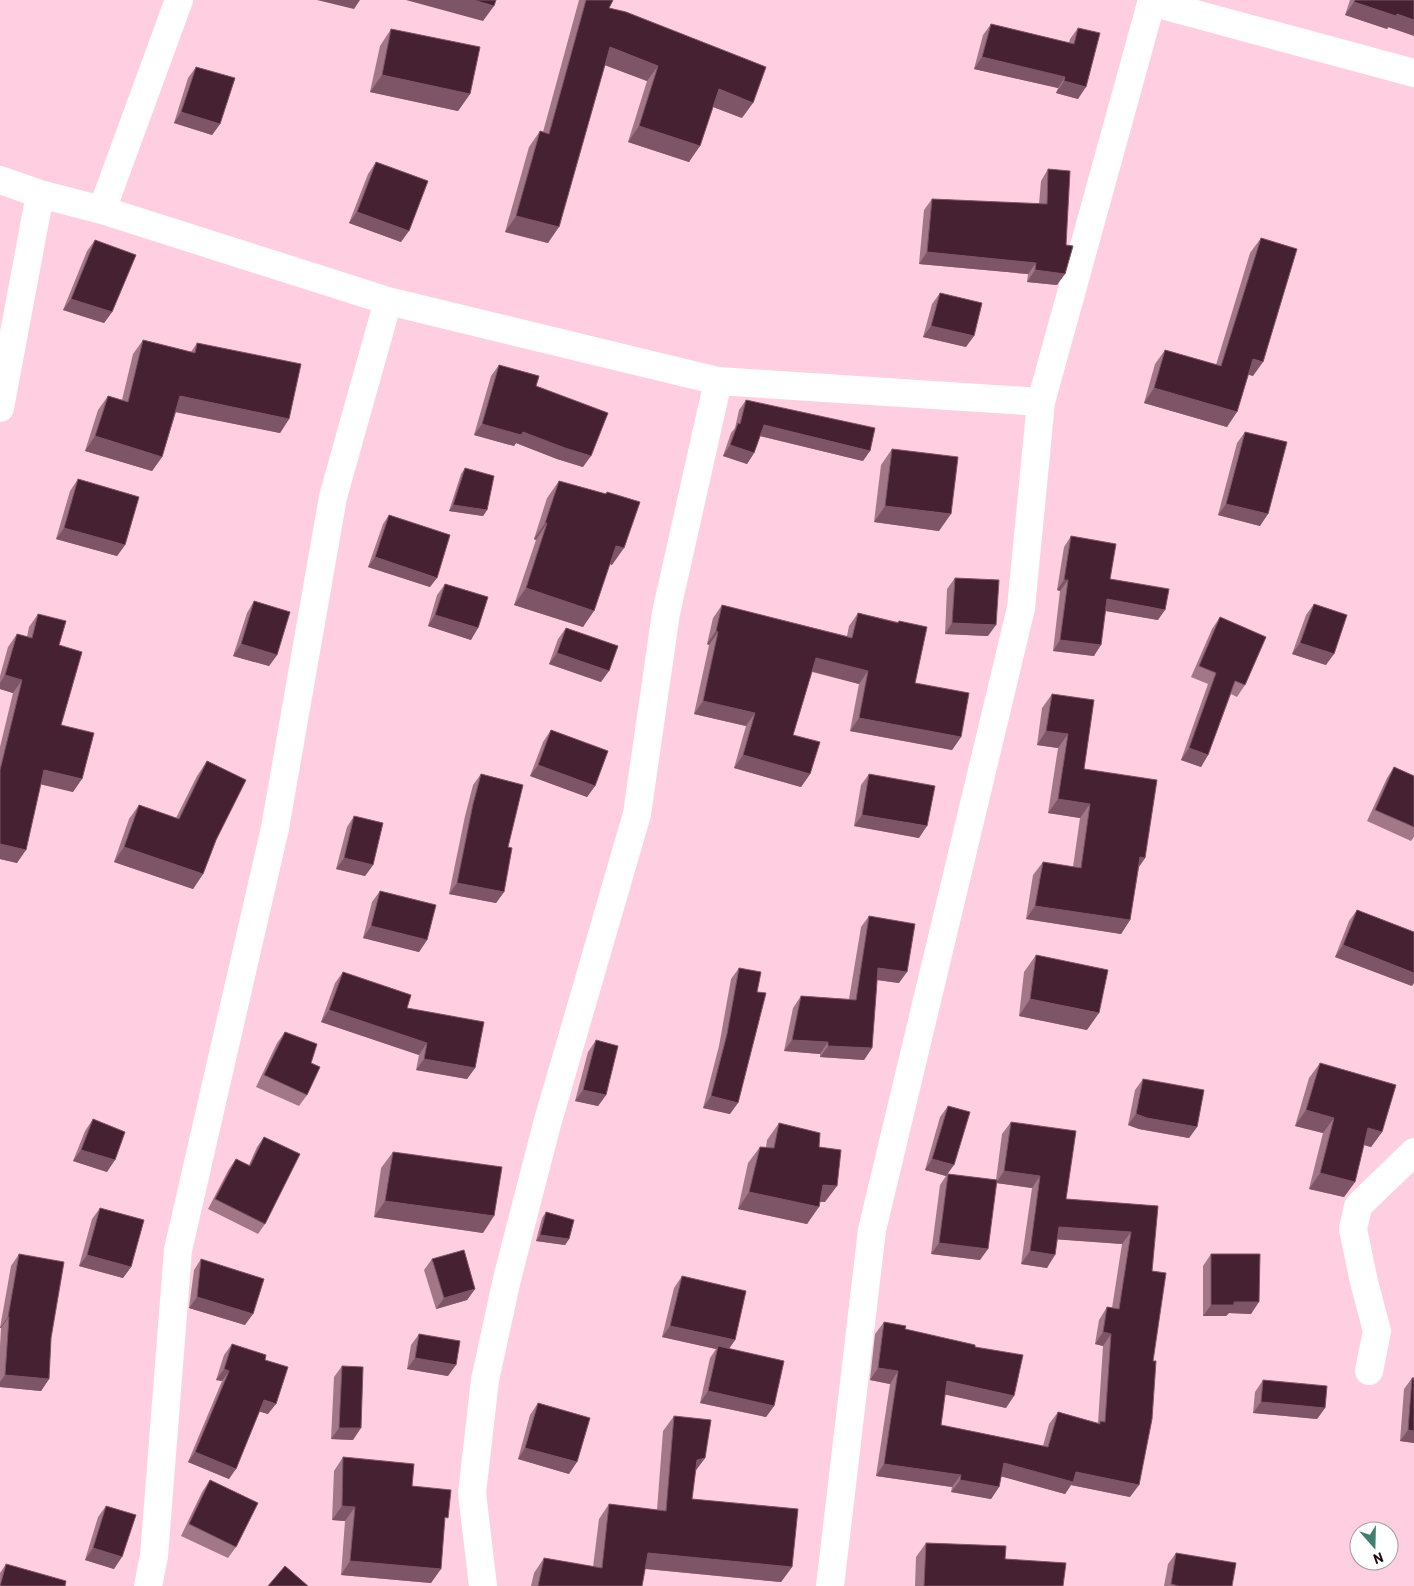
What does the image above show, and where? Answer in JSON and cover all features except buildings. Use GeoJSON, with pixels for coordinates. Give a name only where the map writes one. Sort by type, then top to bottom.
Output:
{"type":"FeatureCollection","features":[{"type":"Feature","properties":{"kind":"street"},"geometry":{"type":"LineString","coordinates":[[102,210],[179,0]]}},
{"type":"Feature","properties":{"kind":"street"},"geometry":{"type":"LineString","coordinates":[[830,1586],[872,1230],[1021,608],[1041,402],[1152,1],[1414,73]]}},
{"type":"Feature","properties":{"kind":"street"},"geometry":{"type":"LineString","coordinates":[[0,180],[40,194],[102,210],[388,301],[718,381],[1041,402]]}},
{"type":"Feature","properties":{"kind":"street"},"geometry":{"type":"LineString","coordinates":[[0,408],[40,194]]}},
{"type":"Feature","properties":{"kind":"street"},"geometry":{"type":"LineString","coordinates":[[148,1586],[154,1556],[178,1250],[275,828],[333,497],[388,301]]}},
{"type":"Feature","properties":{"kind":"street"},"geometry":{"type":"LineString","coordinates":[[483,1586],[472,1493],[485,1380],[506,1279],[535,1170],[637,814],[666,613],[718,381]]}},
{"type":"Feature","properties":{"kind":"street"},"geometry":{"type":"LineString","coordinates":[[1369,1371],[1378,1331],[1364,1282],[1353,1229],[1358,1206],[1414,1152]]}}]}
